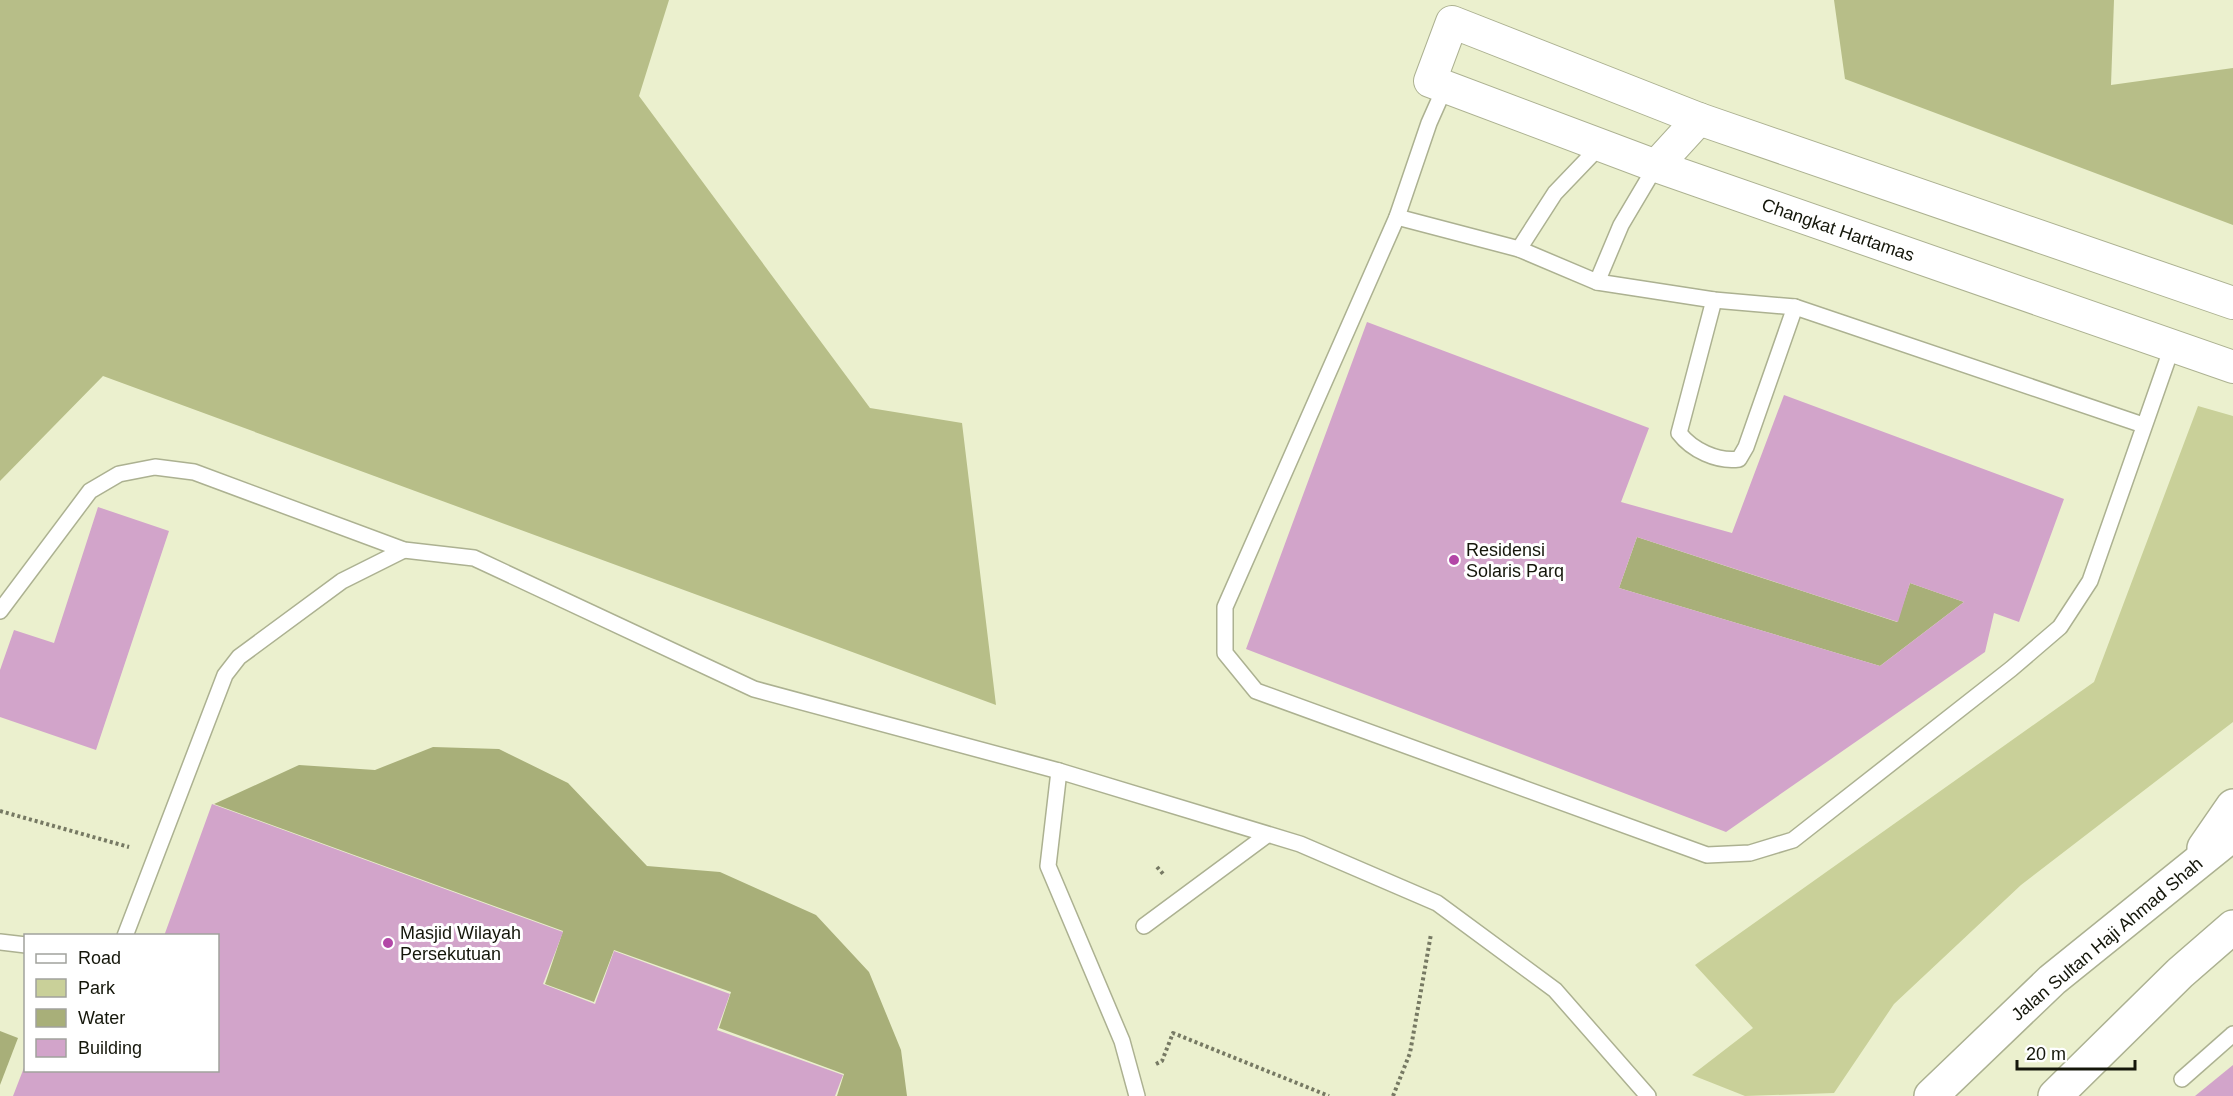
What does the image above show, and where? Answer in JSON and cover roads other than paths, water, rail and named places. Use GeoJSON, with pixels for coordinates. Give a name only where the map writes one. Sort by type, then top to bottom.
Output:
{"type":"FeatureCollection","features":[{"type":"Feature","properties":{"kind":"street"},"geometry":{"type":"LineString","coordinates":[[1445,87],[1430,81],[1452,22],[1699,119],[2233,303]]}},
{"type":"Feature","properties":{"kind":"street","name":"Changkat Hartamas"},"geometry":{"type":"LineString","coordinates":[[1445,87],[1656,166],[2233,367]]}},
{"type":"Feature","properties":{"kind":"street"},"geometry":{"type":"LineString","coordinates":[[1656,166],[1699,119]]}},
{"type":"Feature","properties":{"kind":"street"},"geometry":{"type":"LineString","coordinates":[[2190,869],[2233,806]]}},
{"type":"Feature","properties":{"kind":"street","name":"Jalan Sultan Haji Ahmad Shah"},"geometry":{"type":"LineString","coordinates":[[1929,1094],[2052,980],[2233,834]]}},
{"type":"Feature","properties":{"kind":"street"},"geometry":{"type":"LineString","coordinates":[[2067,1090],[2180,973],[2233,927]]}},
{"type":"Feature","properties":{"kind":"lane"},"geometry":{"type":"LineString","coordinates":[[1445,87],[1429,123],[1397,217],[1225,607],[1225,653],[1256,691],[1707,855],[1750,853],[1793,840],[2011,669],[2060,627],[2090,581],[2172,347]]}},
{"type":"Feature","properties":{"kind":"lane"},"geometry":{"type":"LineString","coordinates":[[1519,249],[1555,193],[1601,145]]}},
{"type":"Feature","properties":{"kind":"lane"},"geometry":{"type":"LineString","coordinates":[[1597,282],[1621,225],[1656,166]]}},
{"type":"Feature","properties":{"kind":"lane"},"geometry":{"type":"LineString","coordinates":[[1397,217],[1519,249],[1597,282],[1714,300],[1795,307],[2143,425]]}},
{"type":"Feature","properties":{"kind":"lane"},"geometry":{"type":"LineString","coordinates":[[1714,300],[1679,433],[1689,446],[1727,460],[1739,459],[1746,447],[1795,307]]}},
{"type":"Feature","properties":{"kind":"lane"},"geometry":{"type":"LineString","coordinates":[[0,611],[90,491],[119,474],[155,467],[194,472],[405,550],[474,558],[754,689],[1059,771],[1300,844],[1437,903],[1555,990],[1648,1096]]}},
{"type":"Feature","properties":{"kind":"lane"},"geometry":{"type":"LineString","coordinates":[[126,934],[225,675],[239,657],[342,581],[405,550]]}},
{"type":"Feature","properties":{"kind":"lane"},"geometry":{"type":"LineString","coordinates":[[1059,771],[1048,866],[1122,1041],[1137,1096]]}},
{"type":"Feature","properties":{"kind":"lane"},"geometry":{"type":"LineString","coordinates":[[1144,926],[1267,835]]}},
{"type":"Feature","properties":{"kind":"lane"},"geometry":{"type":"LineString","coordinates":[[0,942],[24,945]]}},
{"type":"Feature","properties":{"kind":"lane"},"geometry":{"type":"LineString","coordinates":[[2182,1078],[2233,1034]]}},
{"type":"Feature","properties":{"kind":"water"},"geometry":{"type":"Polygon","coordinates":[[[1637,537],[1897,622],[1910,583],[1964,602],[1880,666],[1619,588],[1637,537]]]}},
{"type":"Feature","properties":{"kind":"water"},"geometry":{"type":"Polygon","coordinates":[[[433,747],[499,749],[568,783],[647,866],[720,872],[816,915],[869,972],[901,1050],[907,1096],[837,1096],[844,1074],[719,1028],[731,992],[614,950],[594,1002],[545,984],[563,931],[214,804],[299,765],[375,770],[433,747]]]}},
{"type":"Feature","properties":{"kind":"water"},"geometry":{"type":"Polygon","coordinates":[[[0,1031],[18,1038],[0,1085],[0,1031]]]}},
{"type":"Feature","properties":{"kind":"place","name":"Residensi Solaris Parq"},"geometry":{"type":"Point","coordinates":[1454,560]}},
{"type":"Feature","properties":{"kind":"place","name":"Masjid Wilayah Persekutuan"},"geometry":{"type":"Point","coordinates":[388,943]}}]}
